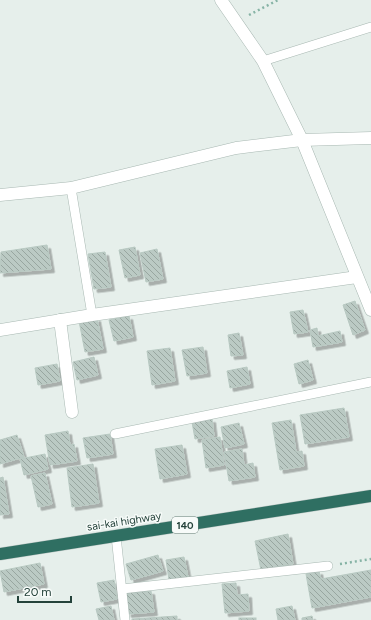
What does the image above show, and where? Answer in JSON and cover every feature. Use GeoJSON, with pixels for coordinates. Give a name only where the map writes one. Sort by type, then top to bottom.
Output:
{"type":"FeatureCollection","features":[{"type":"Feature","properties":{"kind":"highway","name":"sai-kai highway"},"geometry":{"type":"LineString","coordinates":[[0,554],[371,496]]}},
{"type":"Feature","properties":{"kind":"street"},"geometry":{"type":"LineString","coordinates":[[221,0],[263,61],[302,140],[371,310]]}},
{"type":"Feature","properties":{"kind":"street"},"geometry":{"type":"LineString","coordinates":[[0,194],[71,188],[236,148],[302,140],[371,138]]}},
{"type":"Feature","properties":{"kind":"street"},"geometry":{"type":"LineString","coordinates":[[0,330],[92,315],[357,277]]}},
{"type":"Feature","properties":{"kind":"street"},"geometry":{"type":"LineString","coordinates":[[60,320],[72,412]]}},
{"type":"Feature","properties":{"kind":"lane"},"geometry":{"type":"LineString","coordinates":[[263,61],[371,27]]}},
{"type":"Feature","properties":{"kind":"lane"},"geometry":{"type":"LineString","coordinates":[[71,188],[92,315]]}},
{"type":"Feature","properties":{"kind":"lane"},"geometry":{"type":"LineString","coordinates":[[115,434],[371,382]]}},
{"type":"Feature","properties":{"kind":"lane"},"geometry":{"type":"LineString","coordinates":[[116,536],[125,620]]}},
{"type":"Feature","properties":{"kind":"lane"},"geometry":{"type":"LineString","coordinates":[[122,589],[328,566]]}},
{"type":"Feature","properties":{"kind":"path"},"geometry":{"type":"LineString","coordinates":[[236,22],[278,0]]}},
{"type":"Feature","properties":{"kind":"path"},"geometry":{"type":"LineString","coordinates":[[328,566],[371,559]]}},
{"type":"Feature","properties":{"kind":"building"},"geometry":{"type":"Polygon","coordinates":[[[47,245],[51,269],[0,273],[1,252],[47,245]]]}},
{"type":"Feature","properties":{"kind":"building"},"geometry":{"type":"Polygon","coordinates":[[[135,247],[140,275],[125,278],[119,250],[135,247]]]}},
{"type":"Feature","properties":{"kind":"building"},"geometry":{"type":"Polygon","coordinates":[[[157,249],[163,279],[146,282],[140,253],[157,249]]]}},
{"type":"Feature","properties":{"kind":"building"},"geometry":{"type":"Polygon","coordinates":[[[105,252],[111,287],[94,289],[88,254],[105,252]]]}},
{"type":"Feature","properties":{"kind":"building"},"geometry":{"type":"Polygon","coordinates":[[[355,301],[365,330],[353,335],[343,305],[355,301]]]}},
{"type":"Feature","properties":{"kind":"building"},"geometry":{"type":"Polygon","coordinates":[[[303,310],[308,332],[294,334],[290,312],[303,310]]]}},
{"type":"Feature","properties":{"kind":"building"},"geometry":{"type":"Polygon","coordinates":[[[129,316],[133,337],[114,341],[109,320],[129,316]]]}},
{"type":"Feature","properties":{"kind":"building"},"geometry":{"type":"Polygon","coordinates":[[[97,318],[103,349],[85,352],[79,321],[97,318]]]}},
{"type":"Feature","properties":{"kind":"building"},"geometry":{"type":"Polygon","coordinates":[[[317,328],[318,336],[340,331],[342,342],[313,347],[310,330],[317,328]]]}},
{"type":"Feature","properties":{"kind":"building"},"geometry":{"type":"Polygon","coordinates":[[[239,333],[243,355],[231,356],[228,335],[239,333]]]}},
{"type":"Feature","properties":{"kind":"building"},"geometry":{"type":"Polygon","coordinates":[[[203,347],[207,373],[187,376],[182,350],[203,347]]]}},
{"type":"Feature","properties":{"kind":"building"},"geometry":{"type":"Polygon","coordinates":[[[170,348],[175,381],[152,385],[147,351],[170,348]]]}},
{"type":"Feature","properties":{"kind":"building"},"geometry":{"type":"Polygon","coordinates":[[[94,357],[98,375],[77,380],[73,362],[94,357]]]}},
{"type":"Feature","properties":{"kind":"building"},"geometry":{"type":"Polygon","coordinates":[[[308,360],[313,380],[299,384],[294,364],[308,360]]]}},
{"type":"Feature","properties":{"kind":"building"},"geometry":{"type":"Polygon","coordinates":[[[57,364],[60,381],[38,385],[35,368],[57,364]]]}},
{"type":"Feature","properties":{"kind":"building"},"geometry":{"type":"Polygon","coordinates":[[[247,367],[250,384],[230,388],[227,371],[247,367]]]}},
{"type":"Feature","properties":{"kind":"building"},"geometry":{"type":"Polygon","coordinates":[[[344,408],[349,437],[305,444],[300,415],[344,408]]]}},
{"type":"Feature","properties":{"kind":"building"},"geometry":{"type":"Polygon","coordinates":[[[212,419],[214,436],[195,439],[192,422],[212,419]]]}},
{"type":"Feature","properties":{"kind":"building"},"geometry":{"type":"Polygon","coordinates":[[[291,420],[296,452],[302,451],[304,466],[280,470],[272,423],[291,420]]]}},
{"type":"Feature","properties":{"kind":"building"},"geometry":{"type":"Polygon","coordinates":[[[239,423],[244,444],[225,448],[221,427],[239,423]]]}},
{"type":"Feature","properties":{"kind":"building"},"geometry":{"type":"Polygon","coordinates":[[[68,431],[70,445],[74,444],[77,461],[50,465],[45,435],[68,431]]]}},
{"type":"Feature","properties":{"kind":"building"},"geometry":{"type":"Polygon","coordinates":[[[110,434],[113,454],[87,458],[83,438],[110,434]]]}},
{"type":"Feature","properties":{"kind":"building"},"geometry":{"type":"Polygon","coordinates":[[[17,435],[24,457],[0,464],[0,440],[17,435]]]}},
{"type":"Feature","properties":{"kind":"building"},"geometry":{"type":"Polygon","coordinates":[[[220,437],[224,465],[206,468],[202,440],[220,437]]]}},
{"type":"Feature","properties":{"kind":"building"},"geometry":{"type":"Polygon","coordinates":[[[182,445],[187,474],[160,479],[155,449],[182,445]]]}},
{"type":"Feature","properties":{"kind":"building"},"geometry":{"type":"Polygon","coordinates":[[[242,449],[244,465],[253,463],[255,477],[229,481],[224,452],[242,449]]]}},
{"type":"Feature","properties":{"kind":"building"},"geometry":{"type":"Polygon","coordinates":[[[45,454],[48,469],[24,475],[20,459],[45,454]]]}},
{"type":"Feature","properties":{"kind":"building"},"geometry":{"type":"Polygon","coordinates":[[[93,464],[99,503],[72,507],[67,468],[93,464]]]}},
{"type":"Feature","properties":{"kind":"building"},"geometry":{"type":"Polygon","coordinates":[[[45,473],[52,504],[38,507],[31,476],[45,473]]]}},
{"type":"Feature","properties":{"kind":"building"},"geometry":{"type":"Polygon","coordinates":[[[3,477],[9,514],[0,515],[0,478],[3,477]]]}},
{"type":"Feature","properties":{"kind":"building"},"geometry":{"type":"Polygon","coordinates":[[[288,534],[293,564],[261,570],[255,541],[288,534]]]}},
{"type":"Feature","properties":{"kind":"building"},"geometry":{"type":"Polygon","coordinates":[[[158,555],[163,571],[131,580],[126,564],[158,555]]]}},
{"type":"Feature","properties":{"kind":"building"},"geometry":{"type":"Polygon","coordinates":[[[184,557],[188,577],[169,580],[166,560],[184,557]]]}},
{"type":"Feature","properties":{"kind":"building"},"geometry":{"type":"Polygon","coordinates":[[[40,563],[44,584],[4,592],[0,571],[40,563]]]}},
{"type":"Feature","properties":{"kind":"building"},"geometry":{"type":"Polygon","coordinates":[[[371,570],[371,597],[312,608],[306,574],[319,571],[321,579],[371,570]]]}},
{"type":"Feature","properties":{"kind":"building"},"geometry":{"type":"Polygon","coordinates":[[[114,580],[117,599],[101,602],[97,583],[114,580]]]}},
{"type":"Feature","properties":{"kind":"building"},"geometry":{"type":"Polygon","coordinates":[[[236,583],[237,595],[248,594],[249,611],[225,613],[222,584],[236,583]]]}},
{"type":"Feature","properties":{"kind":"building"},"geometry":{"type":"Polygon","coordinates":[[[151,591],[154,612],[128,614],[126,593],[151,591]]]}},
{"type":"Feature","properties":{"kind":"building"},"geometry":{"type":"Polygon","coordinates":[[[111,606],[114,620],[99,620],[96,609],[111,606]]]}},
{"type":"Feature","properties":{"kind":"building"},"geometry":{"type":"Polygon","coordinates":[[[292,606],[295,620],[278,620],[276,609],[292,606]]]}},
{"type":"Feature","properties":{"kind":"building"},"geometry":{"type":"Polygon","coordinates":[[[177,616],[177,620],[132,620],[132,619],[177,616]]]}},
{"type":"Feature","properties":{"kind":"building"},"geometry":{"type":"Polygon","coordinates":[[[312,616],[313,620],[302,620],[302,618],[312,616]]]}},
{"type":"Feature","properties":{"kind":"building"},"geometry":{"type":"Polygon","coordinates":[[[239,618],[256,618],[256,620],[239,620],[239,618]]]}}]}
